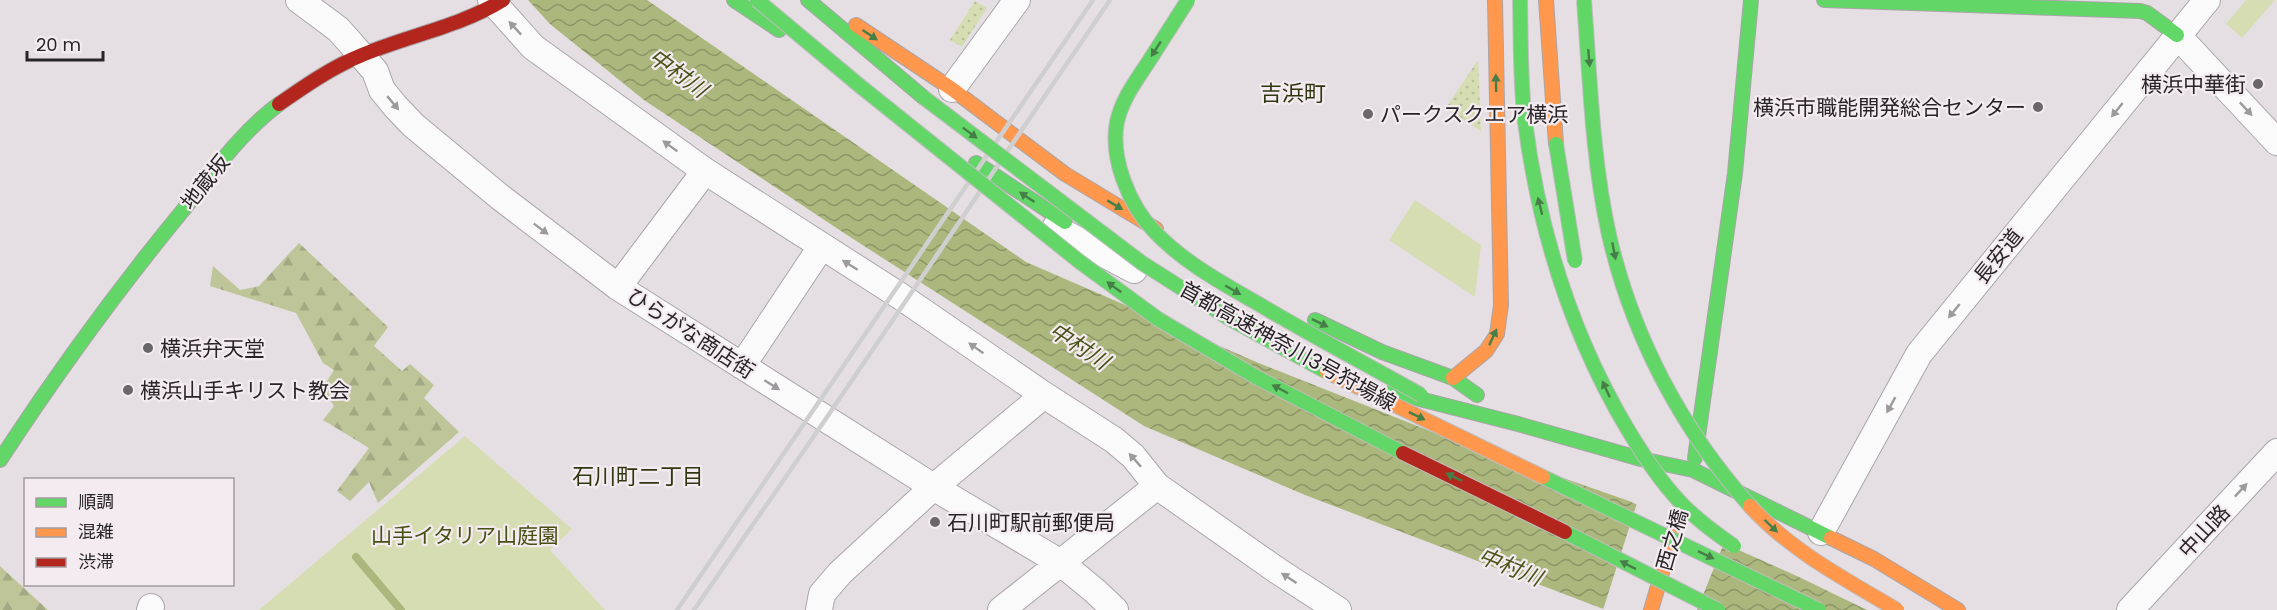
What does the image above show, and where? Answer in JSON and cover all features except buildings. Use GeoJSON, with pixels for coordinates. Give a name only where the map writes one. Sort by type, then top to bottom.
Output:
{"type":"FeatureCollection","features":[{"type":"Feature","properties":{"kind":"main road"},"geometry":{"type":"LineString","coordinates":[[734,0],[951,146]]}},
{"type":"Feature","properties":{"kind":"main road","name":"首都高速神奈川3号狩場線"},"geometry":{"type":"LineString","coordinates":[[757,0],[860,86],[1071,255],[1158,319],[1256,377],[1718,610]]}},
{"type":"Feature","properties":{"kind":"main road","name":"首都高速神奈川3号狩場線"},"geometry":{"type":"LineString","coordinates":[[808,0],[923,97],[1133,256],[1230,318],[1342,380],[1819,610]]}},
{"type":"Feature","properties":{"kind":"main road"},"geometry":{"type":"LineString","coordinates":[[824,0],[860,28],[974,105]]}},
{"type":"Feature","properties":{"kind":"main road"},"geometry":{"type":"LineString","coordinates":[[1188,0],[1124,100],[1118,116],[1115,137],[1120,167],[1136,205],[1152,230],[1218,281],[1631,519]]}},
{"type":"Feature","properties":{"kind":"main road"},"geometry":{"type":"LineString","coordinates":[[1453,378],[1486,351],[1497,334],[1501,305],[1495,0]]}},
{"type":"Feature","properties":{"kind":"main road"},"geometry":{"type":"LineString","coordinates":[[1520,0],[1524,120],[1534,187],[1549,244],[1579,332],[1617,413],[1655,472],[1687,509],[1738,549],[1705,516],[1662,465],[1625,404],[1603,352]]}},
{"type":"Feature","properties":{"kind":"main road"},"geometry":{"type":"LineString","coordinates":[[1546,0],[1556,144],[1576,271]]}},
{"type":"Feature","properties":{"kind":"main road"},"geometry":{"type":"LineString","coordinates":[[1584,0],[1596,144],[1616,264],[1634,319],[1658,372],[1694,435],[1736,493],[1782,537],[1826,568],[1897,610]]}},
{"type":"Feature","properties":{"kind":"main road","name":"西之橋"},"geometry":{"type":"LineString","coordinates":[[1651,610],[1690,480],[1738,154],[1745,96],[1751,0]]}},
{"type":"Feature","properties":{"kind":"main road"},"geometry":{"type":"LineString","coordinates":[[1824,0],[2131,5],[2147,13],[2177,35]]}},
{"type":"Feature","properties":{"kind":"main road","name":"地蔵坂"},"geometry":{"type":"LineString","coordinates":[[0,460],[39,400],[104,310],[249,129],[279,103],[361,54],[469,19],[496,2]]}},
{"type":"Feature","properties":{"kind":"main road"},"geometry":{"type":"LineString","coordinates":[[1065,174],[1269,298],[1382,352],[1453,378],[1518,424]]}},
{"type":"Feature","properties":{"kind":"main road"},"geometry":{"type":"LineString","coordinates":[[1145,276],[1383,389],[1641,459],[1821,532],[1874,559],[1958,610]]}},
{"type":"Feature","properties":{"kind":"main road"},"geometry":{"type":"LineString","coordinates":[[1758,566],[1824,610]]}},
{"type":"Feature","properties":{"kind":"street","name":"ひらがな商店街"},"geometry":{"type":"LineString","coordinates":[[299,0],[338,29],[361,54],[375,71],[382,90],[413,125],[500,197],[618,286],[935,488],[1061,563],[1115,610]]}},
{"type":"Feature","properties":{"kind":"street"},"geometry":{"type":"LineString","coordinates":[[952,90],[1017,0]]}},
{"type":"Feature","properties":{"kind":"street","name":"長安道"},"geometry":{"type":"LineString","coordinates":[[1821,532],[1919,354],[2207,0]]}},
{"type":"Feature","properties":{"kind":"street"},"geometry":{"type":"LineString","coordinates":[[496,2],[533,47],[705,171],[900,296],[1114,440],[1133,456],[1157,486],[1338,610]]}},
{"type":"Feature","properties":{"kind":"street"},"geometry":{"type":"LineString","coordinates":[[2177,35],[2277,142]]}},
{"type":"Feature","properties":{"kind":"street"},"geometry":{"type":"LineString","coordinates":[[974,105],[991,98],[1054,149],[1065,174]]}},
{"type":"Feature","properties":{"kind":"street"},"geometry":{"type":"LineString","coordinates":[[951,146],[953,165],[1074,240],[1145,276]]}},
{"type":"Feature","properties":{"kind":"street"},"geometry":{"type":"LineString","coordinates":[[618,286],[705,171]]}},
{"type":"Feature","properties":{"kind":"street"},"geometry":{"type":"LineString","coordinates":[[742,366],[821,247]]}},
{"type":"Feature","properties":{"kind":"street"},"geometry":{"type":"LineString","coordinates":[[819,610],[822,594],[828,585],[935,488],[1044,395]]}},
{"type":"Feature","properties":{"kind":"street","name":"中山路"},"geometry":{"type":"LineString","coordinates":[[2130,610],[2277,452]]}},
{"type":"Feature","properties":{"kind":"street"},"geometry":{"type":"LineString","coordinates":[[1000,610],[1157,486]]}},
{"type":"Feature","properties":{"kind":"green space"},"geometry":{"type":"Polygon","coordinates":[[[2246,0],[2275,0],[2242,38],[2226,24],[2246,0]]]}},
{"type":"Feature","properties":{"kind":"green space"},"geometry":{"type":"Polygon","coordinates":[[[975,1],[987,8],[962,47],[950,40],[975,1]]]}},
{"type":"Feature","properties":{"kind":"green space"},"geometry":{"type":"Polygon","coordinates":[[[1478,60],[1481,131],[1445,109],[1478,60]]]}},
{"type":"Feature","properties":{"kind":"green space"},"geometry":{"type":"Polygon","coordinates":[[[1415,200],[1481,245],[1475,297],[1389,240],[1415,200]]]}},
{"type":"Feature","properties":{"kind":"green space"},"geometry":{"type":"Polygon","coordinates":[[[299,243],[388,327],[374,346],[402,371],[410,364],[434,385],[424,398],[459,432],[378,503],[369,482],[350,501],[337,491],[369,448],[323,420],[334,406],[322,389],[334,370],[323,363],[296,313],[210,286],[213,266],[240,290],[259,286],[299,243]]]}},
{"type":"Feature","properties":{"kind":"green space","name":"山手イタリア山庭園"},"geometry":{"type":"Polygon","coordinates":[[[465,436],[572,529],[550,550],[605,610],[259,610],[465,436]]]}},
{"type":"Feature","properties":{"kind":"green space"},"geometry":{"type":"Polygon","coordinates":[[[0,566],[48,610],[0,610],[0,566]]]}},
{"type":"Feature","properties":{"kind":"water","name":"中村川"},"geometry":{"type":"Polygon","coordinates":[[[528,0],[647,0],[1026,262],[1261,364],[1440,435],[1629,501],[1867,610],[1606,610],[1305,495],[1144,426],[847,235],[644,100],[550,24],[528,0]]]}},
{"type":"Feature","properties":{"kind":"pier"},"geometry":{"type":"Polygon","coordinates":[[[1635,500],[1724,543],[1697,610],[1603,610],[1637,503],[1635,500]]]}},
{"type":"Feature","properties":{"kind":"waterway"},"geometry":{"type":"LineString","coordinates":[[356,557],[401,610]]}},
{"type":"Feature","properties":{"kind":"railway"},"geometry":{"type":"LineString","coordinates":[[677,610],[1093,0]]}},
{"type":"Feature","properties":{"kind":"railway"},"geometry":{"type":"LineString","coordinates":[[694,610],[1110,0]]}},
{"type":"Feature","properties":{"kind":"traffic: fast"},"geometry":{"type":"LineString","coordinates":[[734,0],[779,30]]}},
{"type":"Feature","properties":{"kind":"traffic: fast"},"geometry":{"type":"LineString","coordinates":[[757,0],[860,86],[1080,262],[1158,319],[1256,377],[1403,453]]}},
{"type":"Feature","properties":{"kind":"traffic: fast"},"geometry":{"type":"LineString","coordinates":[[808,0],[923,97]]}},
{"type":"Feature","properties":{"kind":"traffic: fast"},"geometry":{"type":"LineString","coordinates":[[1188,0],[1130,90],[1117,122],[1116,151],[1129,195],[1154,231],[1178,253],[1205,272],[1301,329],[1421,395]]}},
{"type":"Feature","properties":{"kind":"traffic: fast"},"geometry":{"type":"LineString","coordinates":[[1520,0],[1522,92],[1531,162],[1549,242],[1574,320],[1608,394],[1653,468],[1687,509],[1734,546]]}},
{"type":"Feature","properties":{"kind":"traffic: fast"},"geometry":{"type":"LineString","coordinates":[[1584,0],[1592,118],[1603,206],[1619,272],[1631,309],[1662,379],[1681,413],[1702,445],[1750,506]]}},
{"type":"Feature","properties":{"kind":"traffic: fast"},"geometry":{"type":"LineString","coordinates":[[1695,458],[1735,173],[1751,0]]}},
{"type":"Feature","properties":{"kind":"traffic: fast"},"geometry":{"type":"LineString","coordinates":[[1824,0],[2140,11],[2147,13],[2177,35]]}},
{"type":"Feature","properties":{"kind":"traffic: fast"},"geometry":{"type":"LineString","coordinates":[[923,97],[1142,263],[1230,319],[1327,372]]}},
{"type":"Feature","properties":{"kind":"traffic: fast"},"geometry":{"type":"LineString","coordinates":[[0,460],[66,363],[135,270],[228,153],[252,127],[279,104]]}},
{"type":"Feature","properties":{"kind":"traffic: fast"},"geometry":{"type":"LineString","coordinates":[[1556,144],[1575,261]]}},
{"type":"Feature","properties":{"kind":"traffic: fast"},"geometry":{"type":"LineString","coordinates":[[976,163],[1065,222]]}},
{"type":"Feature","properties":{"kind":"traffic: fast"},"geometry":{"type":"LineString","coordinates":[[1315,320],[1382,352],[1453,378],[1477,395]]}},
{"type":"Feature","properties":{"kind":"traffic: fast"},"geometry":{"type":"LineString","coordinates":[[1392,392],[1518,424],[1641,459],[1693,470],[1831,538]]}},
{"type":"Feature","properties":{"kind":"traffic: fast"},"geometry":{"type":"LineString","coordinates":[[1543,477],[1819,610]]}},
{"type":"Feature","properties":{"kind":"traffic: fast"},"geometry":{"type":"LineString","coordinates":[[1565,532],[1718,610]]}},
{"type":"Feature","properties":{"kind":"traffic: slow"},"geometry":{"type":"LineString","coordinates":[[1453,378],[1486,351],[1497,334],[1501,305],[1495,0]]}},
{"type":"Feature","properties":{"kind":"traffic: slow"},"geometry":{"type":"LineString","coordinates":[[1546,0],[1556,144]]}},
{"type":"Feature","properties":{"kind":"traffic: slow"},"geometry":{"type":"LineString","coordinates":[[856,25],[952,89],[1065,174],[1156,229]]}},
{"type":"Feature","properties":{"kind":"traffic: slow"},"geometry":{"type":"LineString","coordinates":[[1327,372],[1543,477]]}},
{"type":"Feature","properties":{"kind":"traffic: slow"},"geometry":{"type":"LineString","coordinates":[[1750,506],[1801,551],[1897,610]]}},
{"type":"Feature","properties":{"kind":"traffic: slow"},"geometry":{"type":"LineString","coordinates":[[1651,610],[1680,511]]}},
{"type":"Feature","properties":{"kind":"traffic: slow"},"geometry":{"type":"LineString","coordinates":[[1831,538],[1874,559],[1958,610]]}},
{"type":"Feature","properties":{"kind":"traffic: jam"},"geometry":{"type":"LineString","coordinates":[[279,104],[340,65],[380,48],[469,17],[503,0]]}},
{"type":"Feature","properties":{"kind":"traffic: jam"},"geometry":{"type":"LineString","coordinates":[[1403,453],[1565,532]]}},
{"type":"Feature","properties":{"kind":"place","name":"横浜中華街"},"geometry":{"type":"Point","coordinates":[2258,84]}},
{"type":"Feature","properties":{"kind":"place","name":"横浜市職能開発総合センター"},"geometry":{"type":"Point","coordinates":[2038,107]}},
{"type":"Feature","properties":{"kind":"place","name":"パークスクエア横浜"},"geometry":{"type":"Point","coordinates":[1368,114]}},
{"type":"Feature","properties":{"kind":"place","name":"横浜弁天堂"},"geometry":{"type":"Point","coordinates":[148,348]}},
{"type":"Feature","properties":{"kind":"place","name":"横浜山手キリスト教会"},"geometry":{"type":"Point","coordinates":[128,390]}},
{"type":"Feature","properties":{"kind":"place","name":"石川町駅前郵便局"},"geometry":{"type":"Point","coordinates":[935,522]}},
{"type":"Feature","properties":{"kind":"district","name":"吉浜町"},"geometry":{"type":"Point","coordinates":[1293,93]}},
{"type":"Feature","properties":{"kind":"district","name":"石川町二丁目"},"geometry":{"type":"Point","coordinates":[638,476]}}]}
